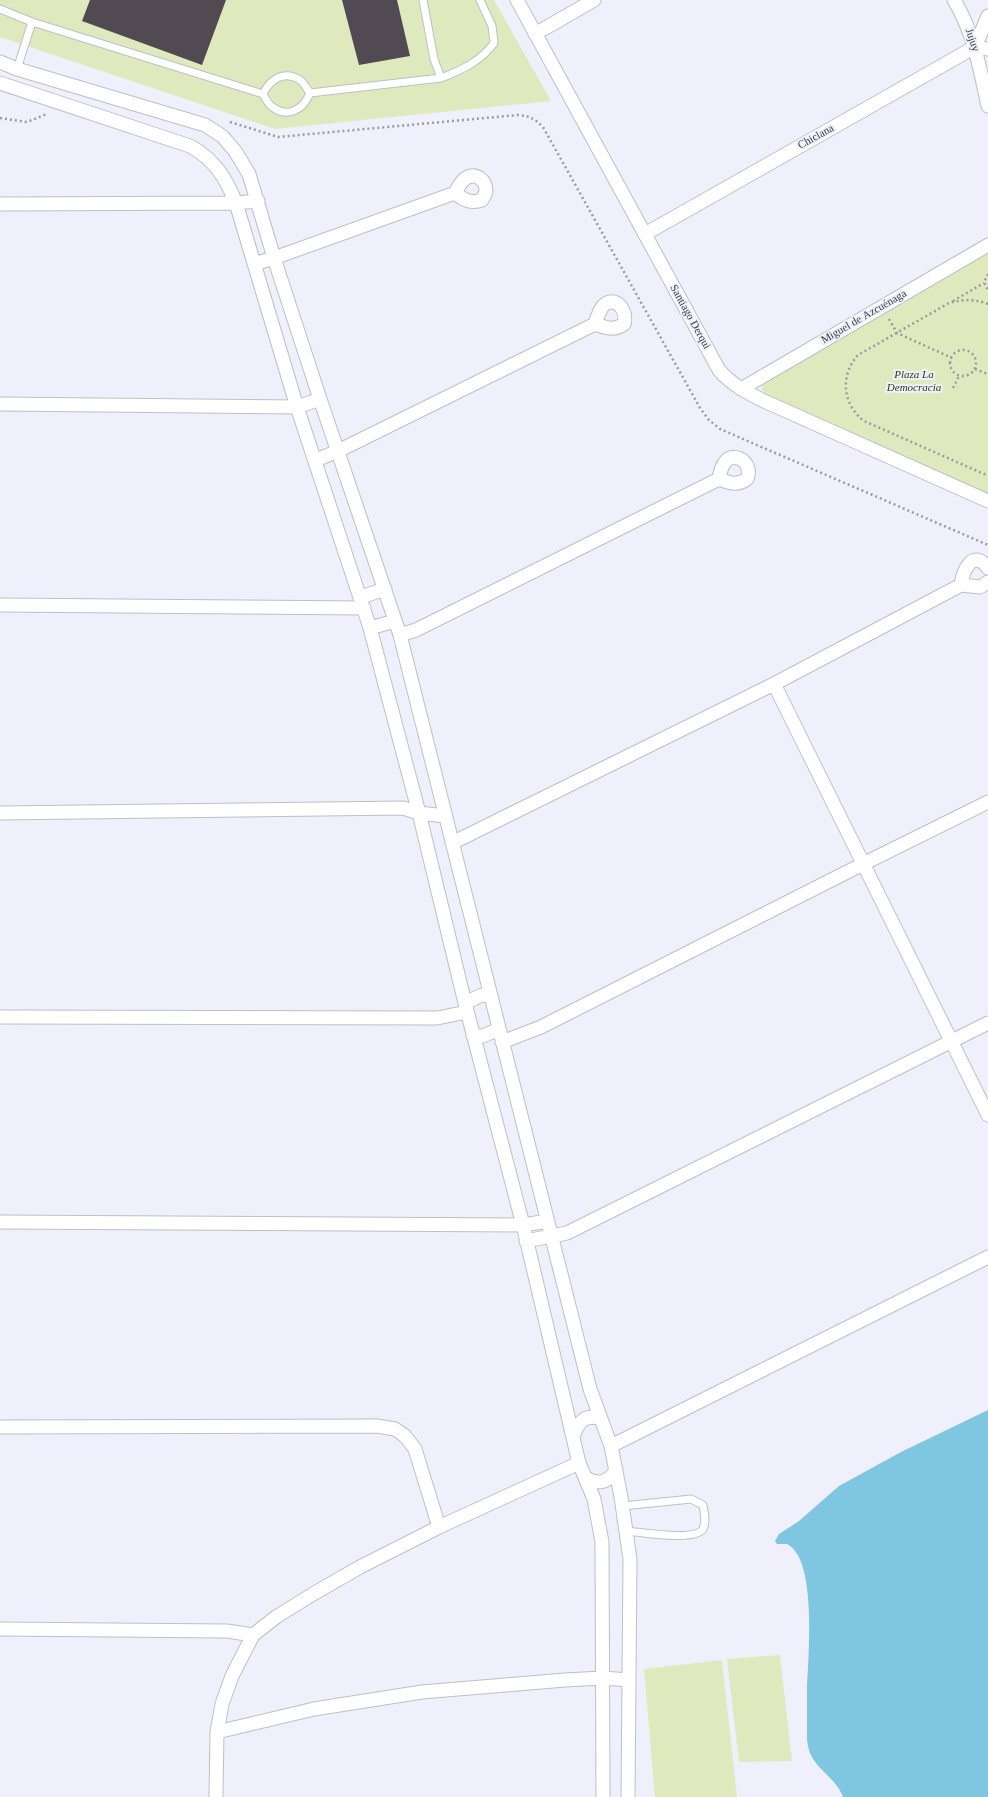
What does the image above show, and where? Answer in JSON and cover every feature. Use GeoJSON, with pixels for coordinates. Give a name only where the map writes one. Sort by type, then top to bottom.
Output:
{"type":"FeatureCollection","features":[{"type":"Feature","properties":{"kind":"street","name":"Santiago Derqui"},"geometry":{"type":"LineString","coordinates":[[517,0],[720,370],[728,380],[741,389],[988,502]]}},
{"type":"Feature","properties":{"kind":"street"},"geometry":{"type":"LineString","coordinates":[[535,34],[594,0]]}},
{"type":"Feature","properties":{"kind":"street","name":"Jujuy"},"geometry":{"type":"LineString","coordinates":[[954,0],[982,48],[988,106]]}},
{"type":"Feature","properties":{"kind":"street"},"geometry":{"type":"LineString","coordinates":[[982,48],[988,16]]}},
{"type":"Feature","properties":{"kind":"street","name":"Chiclana"},"geometry":{"type":"LineString","coordinates":[[645,234],[982,48]]}},
{"type":"Feature","properties":{"kind":"street"},"geometry":{"type":"LineString","coordinates":[[603,1797],[602,1542],[594,1499],[579,1463],[523,1225],[473,1036],[419,813],[370,628],[316,460],[297,407],[236,203],[230,188],[217,166],[201,152],[179,141],[3,84],[10,66],[205,126],[222,136],[235,151],[249,174],[274,258],[320,399],[400,635],[590,1389],[611,1446],[623,1506],[630,1559],[628,1797]]}},
{"type":"Feature","properties":{"kind":"street"},"geometry":{"type":"LineString","coordinates":[[254,264],[455,193]]}},
{"type":"Feature","properties":{"kind":"street"},"geometry":{"type":"LineString","coordinates":[[0,204],[236,203],[258,201]]}},
{"type":"Feature","properties":{"kind":"street","name":"Miguel de Azcuénaga"},"geometry":{"type":"LineString","coordinates":[[741,389],[988,245]]}},
{"type":"Feature","properties":{"kind":"street"},"geometry":{"type":"LineString","coordinates":[[316,460],[338,451],[596,324]]}},
{"type":"Feature","properties":{"kind":"street"},"geometry":{"type":"LineString","coordinates":[[0,404],[297,407],[320,399]]}},
{"type":"Feature","properties":{"kind":"street"},"geometry":{"type":"LineString","coordinates":[[400,635],[416,630],[719,479]]}},
{"type":"Feature","properties":{"kind":"street"},"geometry":{"type":"LineString","coordinates":[[961,584],[963,574],[970,562],[975,560],[988,568]]}},
{"type":"Feature","properties":{"kind":"street"},"geometry":{"type":"LineString","coordinates":[[452,843],[774,684],[961,584],[980,587],[988,582]]}},
{"type":"Feature","properties":{"kind":"street"},"geometry":{"type":"LineString","coordinates":[[0,605],[363,603],[385,589]]}},
{"type":"Feature","properties":{"kind":"street"},"geometry":{"type":"LineString","coordinates":[[370,628],[395,621]]}},
{"type":"Feature","properties":{"kind":"street"},"geometry":{"type":"LineString","coordinates":[[774,684],[988,1115]]}},
{"type":"Feature","properties":{"kind":"street"},"geometry":{"type":"LineString","coordinates":[[502,1042],[541,1027],[988,802]]}},
{"type":"Feature","properties":{"kind":"street"},"geometry":{"type":"LineString","coordinates":[[0,813],[403,808],[419,813],[445,816]]}},
{"type":"Feature","properties":{"kind":"street"},"geometry":{"type":"LineString","coordinates":[[0,1017],[437,1018],[466,1008],[482,995],[491,996]]}},
{"type":"Feature","properties":{"kind":"street"},"geometry":{"type":"LineString","coordinates":[[526,1242],[567,1233],[988,1024]]}},
{"type":"Feature","properties":{"kind":"street"},"geometry":{"type":"LineString","coordinates":[[473,1036],[483,1036],[499,1029]]}},
{"type":"Feature","properties":{"kind":"street"},"geometry":{"type":"LineString","coordinates":[[0,1222],[523,1225],[548,1221]]}},
{"type":"Feature","properties":{"kind":"street"},"geometry":{"type":"LineString","coordinates":[[611,1446],[988,1256]]}},
{"type":"Feature","properties":{"kind":"street"},"geometry":{"type":"LineString","coordinates":[[573,1437],[576,1427],[587,1417],[601,1419]]}},
{"type":"Feature","properties":{"kind":"street"},"geometry":{"type":"LineString","coordinates":[[0,1426],[377,1426],[394,1429],[405,1436],[415,1449],[439,1527]]}},
{"type":"Feature","properties":{"kind":"street"},"geometry":{"type":"LineString","coordinates":[[216,1797],[218,1732],[222,1704],[232,1676],[253,1635],[276,1617],[360,1567],[439,1527],[579,1463]]}},
{"type":"Feature","properties":{"kind":"street"},"geometry":{"type":"LineString","coordinates":[[586,1478],[593,1482],[601,1483],[613,1476],[616,1470]]}},
{"type":"Feature","properties":{"kind":"street"},"geometry":{"type":"LineString","coordinates":[[0,1629],[227,1631],[253,1635]]}},
{"type":"Feature","properties":{"kind":"street"},"geometry":{"type":"LineString","coordinates":[[218,1732],[314,1709],[406,1694],[602,1678],[629,1680]]}},
{"type":"Feature","properties":{"kind":"lane"},"geometry":{"type":"LineString","coordinates":[[423,0],[434,60],[441,78]]}},
{"type":"Feature","properties":{"kind":"lane"},"geometry":{"type":"LineString","coordinates":[[310,93],[441,78],[457,72],[486,54],[494,43],[492,26],[480,0]]}},
{"type":"Feature","properties":{"kind":"lane"},"geometry":{"type":"LineString","coordinates":[[0,9],[32,22],[263,94],[270,104],[283,112],[297,110],[306,102],[310,93]]}},
{"type":"Feature","properties":{"kind":"lane"},"geometry":{"type":"LineString","coordinates":[[10,66],[32,22]]}},
{"type":"Feature","properties":{"kind":"lane"},"geometry":{"type":"LineString","coordinates":[[263,94],[267,85],[276,77],[287,76],[300,80],[310,93]]}},
{"type":"Feature","properties":{"kind":"lane"},"geometry":{"type":"LineString","coordinates":[[623,1506],[691,1499],[702,1504],[705,1519],[703,1529],[699,1533],[688,1536],[626,1531]]}},
{"type":"Feature","properties":{"kind":"path"},"geometry":{"type":"LineString","coordinates":[[0,118],[27,122],[53,110],[62,103]]}},
{"type":"Feature","properties":{"kind":"path"},"geometry":{"type":"LineString","coordinates":[[988,274],[984,283],[988,290]]}},
{"type":"Feature","properties":{"kind":"path"},"geometry":{"type":"LineString","coordinates":[[984,283],[858,355],[851,363],[845,380],[845,390],[853,411],[864,421],[984,474],[988,474]]}},
{"type":"Feature","properties":{"kind":"path"},"geometry":{"type":"LineString","coordinates":[[949,303],[965,300],[981,301],[988,304]]}},
{"type":"Feature","properties":{"kind":"path"},"geometry":{"type":"LineString","coordinates":[[882,307],[897,333],[952,358]]}},
{"type":"Feature","properties":{"kind":"path"},"geometry":{"type":"LineString","coordinates":[[961,350],[970,352],[975,358],[975,369],[967,376],[959,376],[952,370],[950,362],[957,352],[961,350]]}},
{"type":"Feature","properties":{"kind":"path"},"geometry":{"type":"LineString","coordinates":[[975,369],[988,374]]}},
{"type":"Feature","properties":{"kind":"path"},"geometry":{"type":"LineString","coordinates":[[953,388],[959,376]]}},
{"type":"Feature","properties":{"kind":"green space"},"geometry":{"type":"Polygon","coordinates":[[[0,0],[494,0],[551,101],[275,129],[0,37],[0,0]]]}},
{"type":"Feature","properties":{"kind":"green space","name":"Plaza La Democracia"},"geometry":{"type":"Polygon","coordinates":[[[988,253],[988,496],[770,398],[762,390],[763,383],[766,381],[988,253]]]}},
{"type":"Feature","properties":{"kind":"green space"},"geometry":{"type":"Polygon","coordinates":[[[780,1655],[792,1761],[739,1762],[727,1659],[780,1655]]]}},
{"type":"Feature","properties":{"kind":"green space"},"geometry":{"type":"Polygon","coordinates":[[[722,1660],[737,1797],[655,1797],[644,1669],[722,1660]]]}},
{"type":"Feature","properties":{"kind":"water"},"geometry":{"type":"Polygon","coordinates":[[[988,1410],[988,1797],[843,1797],[836,1784],[813,1759],[809,1750],[807,1740],[809,1612],[807,1589],[803,1569],[797,1553],[787,1544],[777,1544],[775,1541],[779,1534],[799,1521],[839,1486],[901,1452],[988,1410]]]}},
{"type":"Feature","properties":{"kind":"building"},"geometry":{"type":"Polygon","coordinates":[[[90,0],[226,0],[202,65],[82,21],[90,0]]]}},
{"type":"Feature","properties":{"kind":"building"},"geometry":{"type":"Polygon","coordinates":[[[342,0],[397,0],[410,56],[359,65],[342,0]]]}}]}
